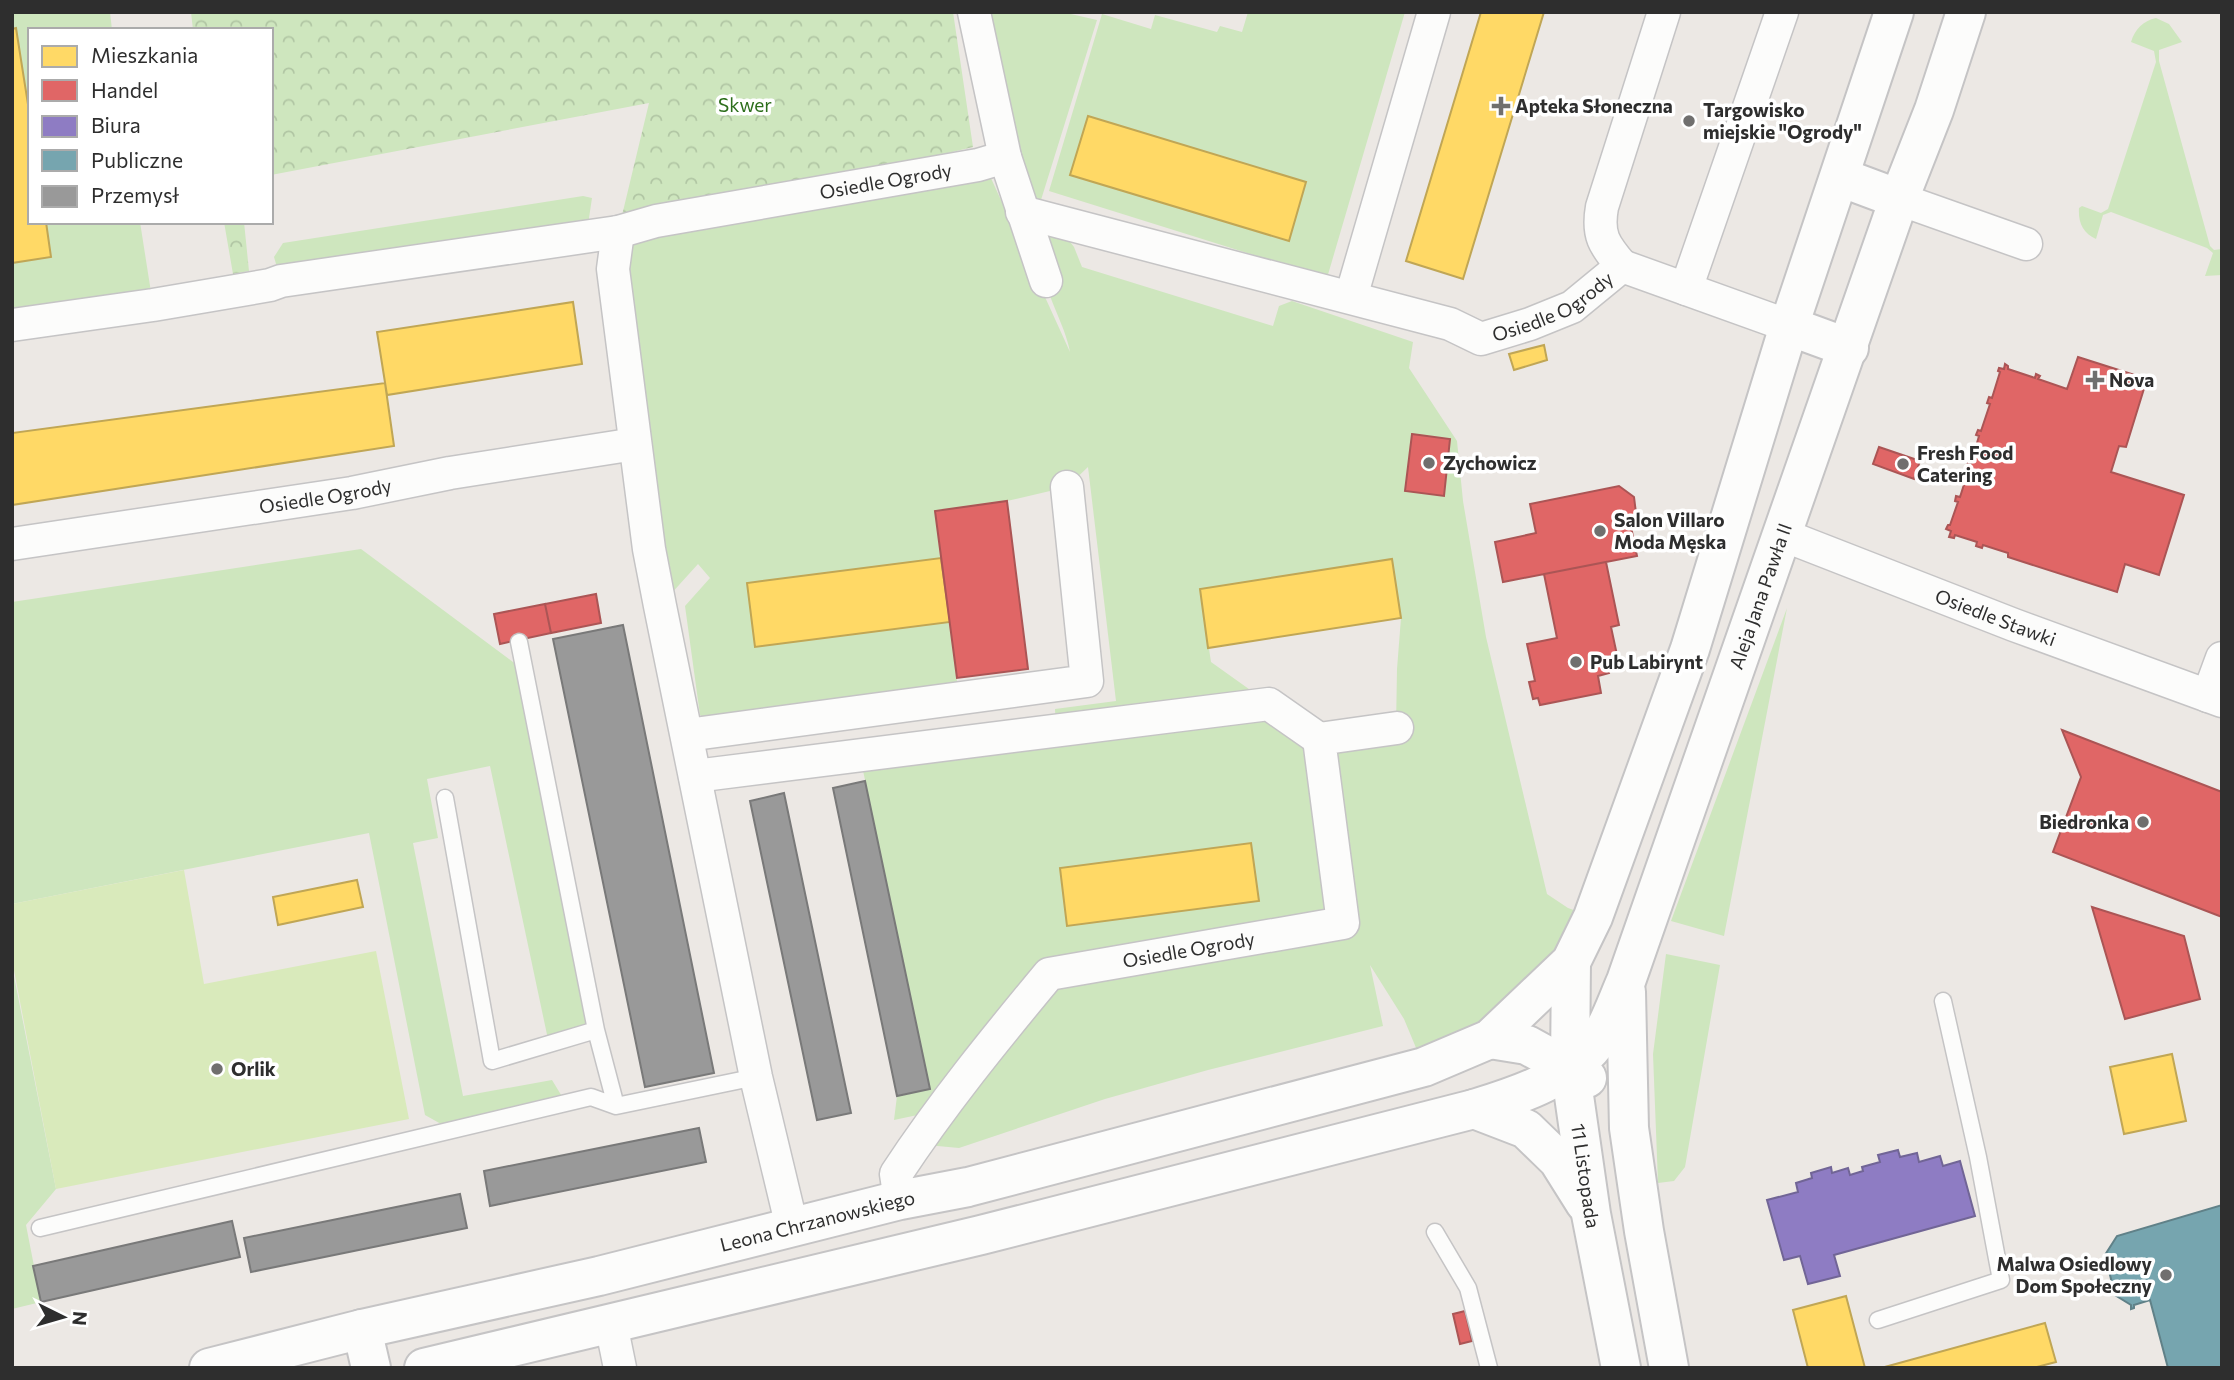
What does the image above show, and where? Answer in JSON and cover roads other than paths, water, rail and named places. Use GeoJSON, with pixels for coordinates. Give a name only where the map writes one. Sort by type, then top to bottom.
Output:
{"type":"FeatureCollection","features":[{"type":"Feature","properties":{"kind":"street"},"geometry":{"type":"LineString","coordinates":[[974,12],[1006,157],[1046,281]]}},
{"type":"Feature","properties":{"kind":"street"},"geometry":{"type":"LineString","coordinates":[[1351,297],[1434,12]]}},
{"type":"Feature","properties":{"kind":"street"},"geometry":{"type":"LineString","coordinates":[[1622,266],[1603,244],[1600,221],[1602,207],[1664,12]]}},
{"type":"Feature","properties":{"kind":"street"},"geometry":{"type":"LineString","coordinates":[[1686,289],[1782,12]]}},
{"type":"Feature","properties":{"kind":"street"},"geometry":{"type":"LineString","coordinates":[[1490,1039],[1571,962],[1592,917],[1690,649],[1789,326],[1894,12]]}},
{"type":"Feature","properties":{"kind":"street","name":"Aleja Jana Pawła II"},"geometry":{"type":"LineString","coordinates":[[1570,1068],[1600,1037],[1626,981],[1899,200],[1934,110],[1966,12]]}},
{"type":"Feature","properties":{"kind":"street","name":"Osiedle Ogrody"},"geometry":{"type":"LineString","coordinates":[[12,325],[153,305],[282,281],[618,232],[656,221],[978,165],[1006,157]]}},
{"type":"Feature","properties":{"kind":"street"},"geometry":{"type":"LineString","coordinates":[[1840,177],[2026,244]]}},
{"type":"Feature","properties":{"kind":"street","name":"Osiedle Ogrody"},"geometry":{"type":"LineString","coordinates":[[1022,212],[1450,324],[1481,339],[1530,324],[1572,307],[1622,266],[1789,326]]}},
{"type":"Feature","properties":{"kind":"street"},"geometry":{"type":"LineString","coordinates":[[618,232],[613,270],[649,549],[756,1077],[792,1227]]}},
{"type":"Feature","properties":{"kind":"street"},"geometry":{"type":"LineString","coordinates":[[1789,326],[1849,348]]}},
{"type":"Feature","properties":{"kind":"street","name":"Osiedle Ogrody"},"geometry":{"type":"LineString","coordinates":[[12,544],[352,493],[450,473],[635,444]]}},
{"type":"Feature","properties":{"kind":"street"},"geometry":{"type":"LineString","coordinates":[[687,735],[1087,681],[1067,487]]}},
{"type":"Feature","properties":{"kind":"street"},"geometry":{"type":"LineString","coordinates":[[1732,516],[1783,535]]}},
{"type":"Feature","properties":{"kind":"street","name":"Osiedle Stawki"},"geometry":{"type":"LineString","coordinates":[[1783,535],[2014,625],[2215,698],[2222,658]]}},
{"type":"Feature","properties":{"kind":"street"},"geometry":{"type":"LineString","coordinates":[[695,776],[1269,704],[1319,739],[1397,728]]}},
{"type":"Feature","properties":{"kind":"street","name":"Osiedle Ogrody"},"geometry":{"type":"LineString","coordinates":[[900,1200],[896,1174],[909,1154],[988,1048],[1049,974],[1343,923],[1319,739]]}},
{"type":"Feature","properties":{"kind":"street"},"geometry":{"type":"LineString","coordinates":[[1570,1068],[1571,962]]}},
{"type":"Feature","properties":{"kind":"street","name":"11 Listopada"},"geometry":{"type":"LineString","coordinates":[[1626,981],[1629,1128],[1644,1231],[1669,1368]]}},
{"type":"Feature","properties":{"kind":"street"},"geometry":{"type":"LineString","coordinates":[[1490,1039],[1527,1045],[1570,1068]]}},
{"type":"Feature","properties":{"kind":"street","name":"Leona Chrzanowskiego"},"geometry":{"type":"LineString","coordinates":[[209,1368],[362,1329],[600,1276],[900,1200],[968,1187],[1424,1066],[1490,1039]]}},
{"type":"Feature","properties":{"kind":"street"},"geometry":{"type":"LineString","coordinates":[[424,1368],[981,1235],[1474,1109],[1522,1094],[1570,1068]]}},
{"type":"Feature","properties":{"kind":"street","name":"11 Listopada"},"geometry":{"type":"LineString","coordinates":[[1570,1068],[1592,1081],[1629,1128]]}},
{"type":"Feature","properties":{"kind":"street","name":"11 Listopada"},"geometry":{"type":"LineString","coordinates":[[1570,1068],[1591,1214],[1621,1368]]}},
{"type":"Feature","properties":{"kind":"street"},"geometry":{"type":"LineString","coordinates":[[1474,1109],[1526,1129],[1558,1160],[1591,1214]]}},
{"type":"Feature","properties":{"kind":"street"},"geometry":{"type":"LineString","coordinates":[[600,1276],[620,1368]]}},
{"type":"Feature","properties":{"kind":"street"},"geometry":{"type":"LineString","coordinates":[[362,1329],[371,1368]]}},
{"type":"Feature","properties":{"kind":"lane"},"geometry":{"type":"LineString","coordinates":[[519,642],[596,1030],[616,1105]]}},
{"type":"Feature","properties":{"kind":"lane"},"geometry":{"type":"LineString","coordinates":[[445,798],[492,1061],[596,1030]]}},
{"type":"Feature","properties":{"kind":"lane"},"geometry":{"type":"LineString","coordinates":[[1878,1320],[2001,1280],[1978,1157],[1943,1000]]}},
{"type":"Feature","properties":{"kind":"lane"},"geometry":{"type":"LineString","coordinates":[[40,1228],[591,1097],[616,1105],[756,1077]]}},
{"type":"Feature","properties":{"kind":"lane"},"geometry":{"type":"LineString","coordinates":[[1435,1232],[1468,1288],[1489,1368]]}},
{"type":"Feature","properties":{"kind":"place","name":"Apteka Słoneczna"},"geometry":{"type":"Point","coordinates":[1501,106]}},
{"type":"Feature","properties":{"kind":"place","name":"Targowisko miejskie \"Ogrody\""},"geometry":{"type":"Point","coordinates":[1689,121]}},
{"type":"Feature","properties":{"kind":"place","name":"Nova"},"geometry":{"type":"Point","coordinates":[2095,380]}},
{"type":"Feature","properties":{"kind":"place","name":"Zychowicz"},"geometry":{"type":"Point","coordinates":[1429,463]}},
{"type":"Feature","properties":{"kind":"place","name":"Fresh Food Catering"},"geometry":{"type":"Point","coordinates":[1903,464]}},
{"type":"Feature","properties":{"kind":"place","name":"Salon Villaro Moda Męska"},"geometry":{"type":"Point","coordinates":[1600,531]}},
{"type":"Feature","properties":{"kind":"place","name":"Pub Labirynt"},"geometry":{"type":"Point","coordinates":[1576,662]}},
{"type":"Feature","properties":{"kind":"place","name":"Biedronka"},"geometry":{"type":"Point","coordinates":[2143,822]}},
{"type":"Feature","properties":{"kind":"place","name":"Orlik"},"geometry":{"type":"Point","coordinates":[217,1069]}},
{"type":"Feature","properties":{"kind":"place","name":"Malwa Osiedlowy Dom Społeczny"},"geometry":{"type":"Point","coordinates":[2166,1275]}},
{"type":"Feature","properties":{"kind":"park label","name":"Skwer"},"geometry":{"type":"Point","coordinates":[745,105]}}]}
